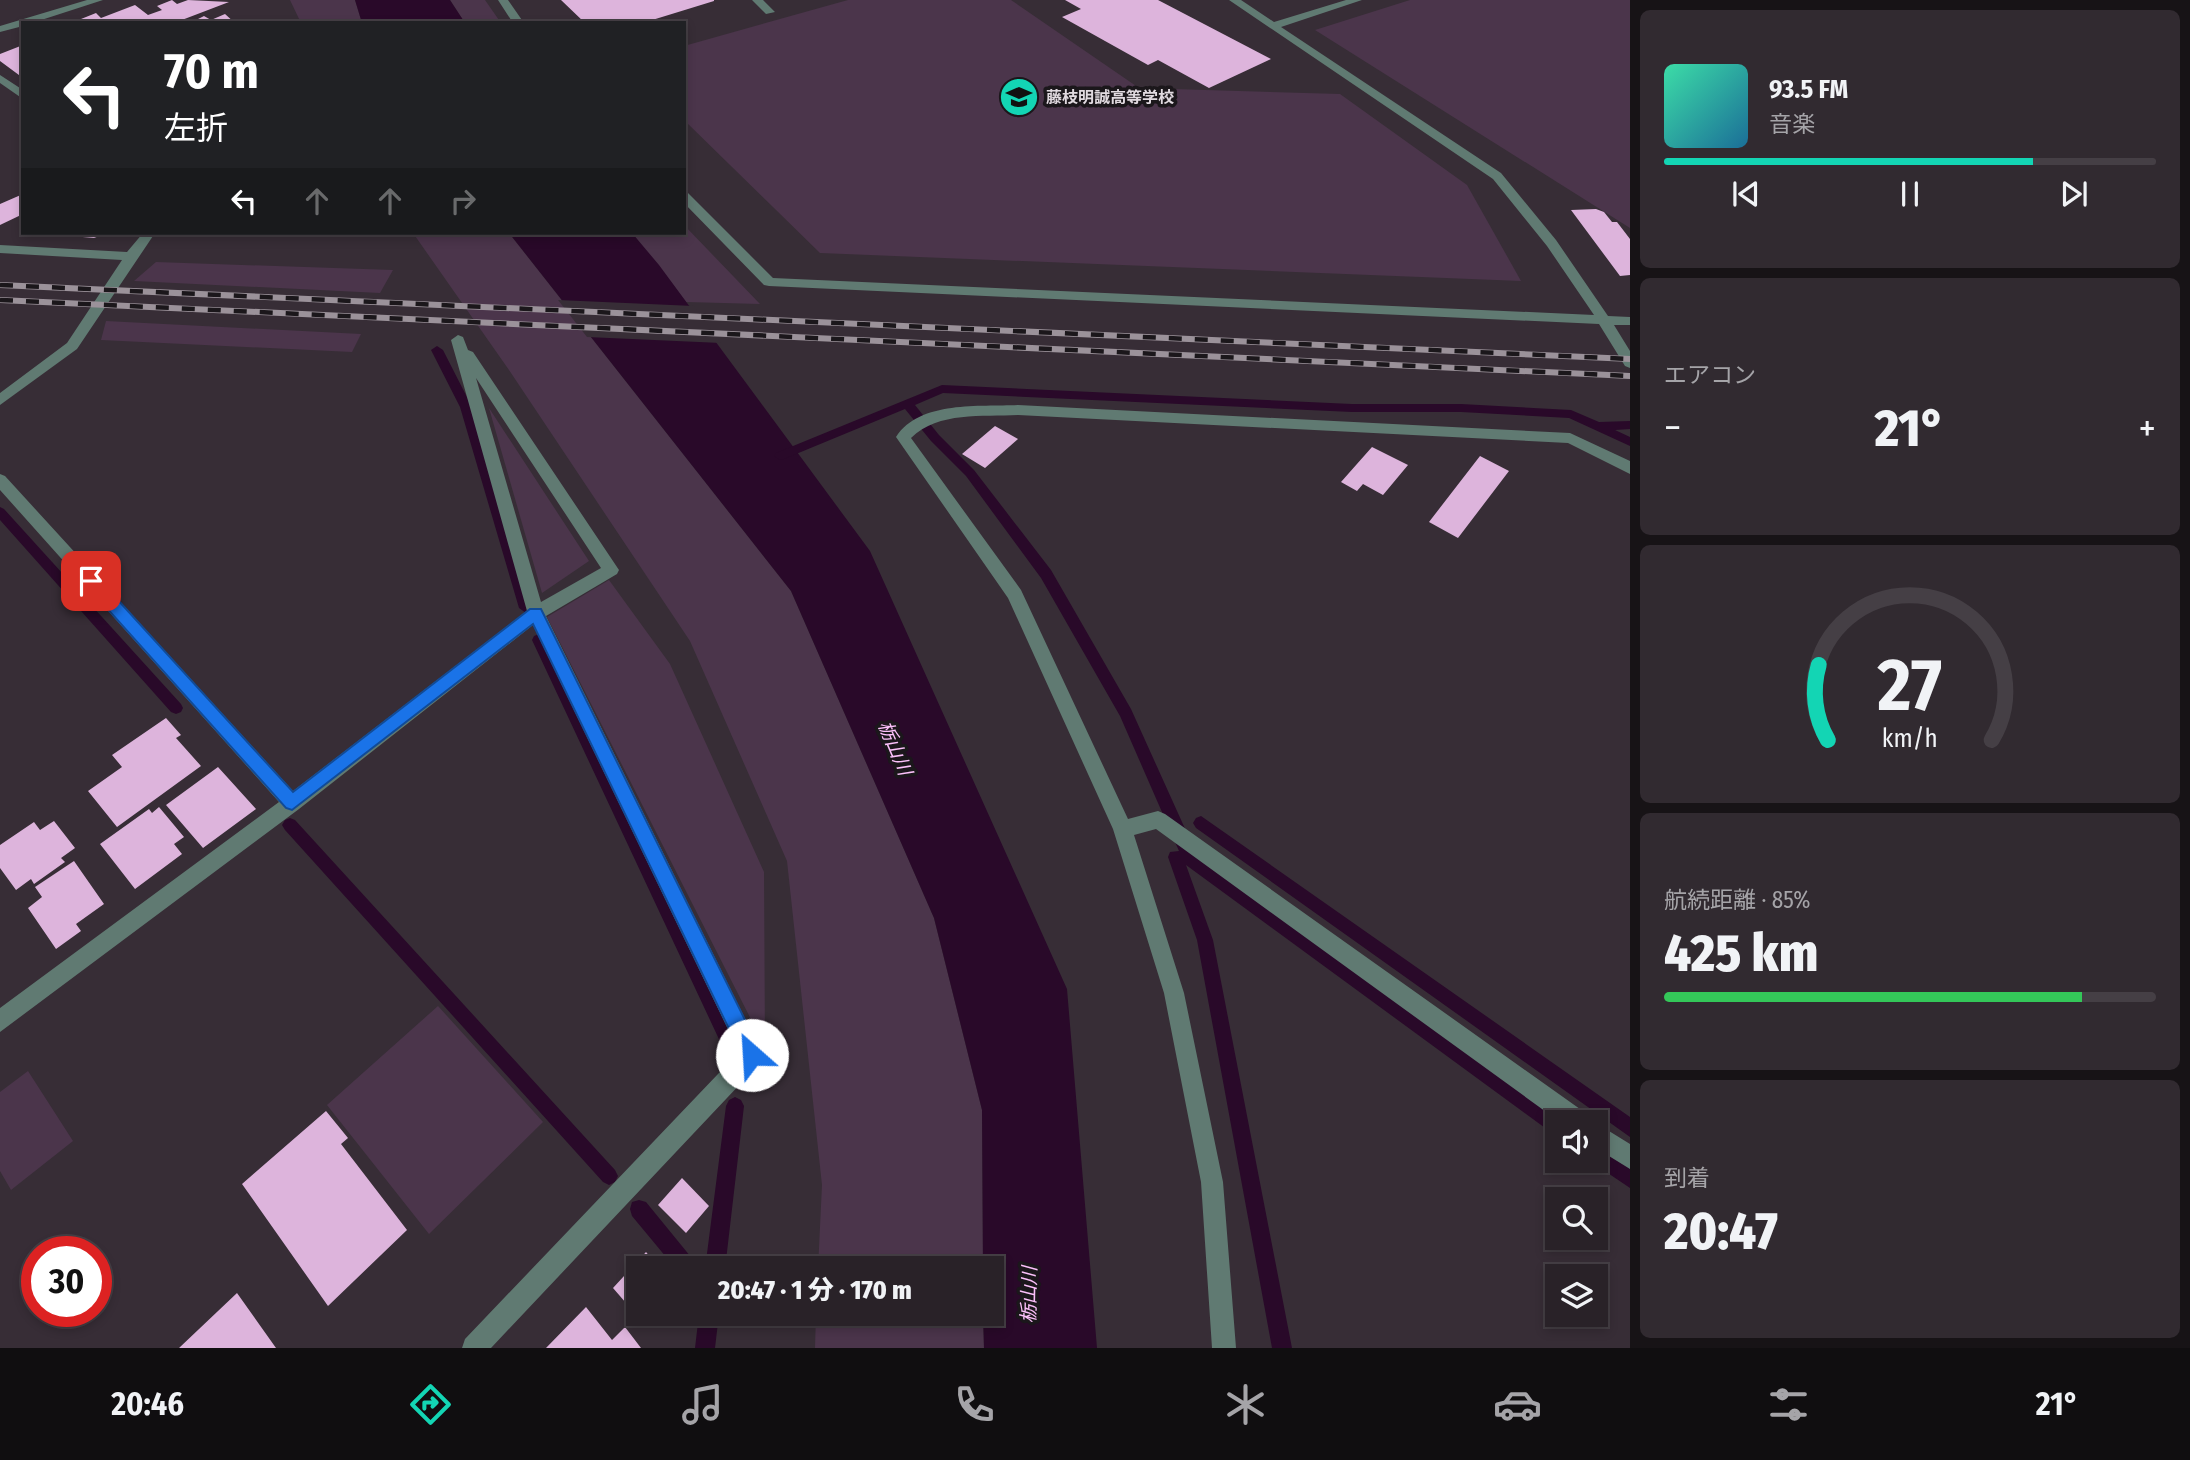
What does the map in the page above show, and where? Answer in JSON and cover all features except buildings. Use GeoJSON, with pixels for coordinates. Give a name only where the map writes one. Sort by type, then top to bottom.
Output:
{"type":"FeatureCollection","features":[{"type":"Feature","properties":{"kind":"street"},"geometry":{"type":"LineString","coordinates":[[27,21],[99,0]]}},
{"type":"Feature","properties":{"kind":"street"},"geometry":{"type":"LineString","coordinates":[[503,0],[517,21]]}},
{"type":"Feature","properties":{"kind":"street"},"geometry":{"type":"LineString","coordinates":[[757,0],[770,12]]}},
{"type":"Feature","properties":{"kind":"street"},"geometry":{"type":"LineString","coordinates":[[1234,0],[1497,176],[1525,207],[1605,320],[1630,363]]}},
{"type":"Feature","properties":{"kind":"street"},"geometry":{"type":"LineString","coordinates":[[1272,26],[1357,0]]}},
{"type":"Feature","properties":{"kind":"street"},"geometry":{"type":"LineString","coordinates":[[0,29],[21,23]]}},
{"type":"Feature","properties":{"kind":"street"},"geometry":{"type":"LineString","coordinates":[[0,78],[21,94]]}},
{"type":"Feature","properties":{"kind":"street"},"geometry":{"type":"LineString","coordinates":[[686,198],[769,282],[1630,321]]}},
{"type":"Feature","properties":{"kind":"street"},"geometry":{"type":"LineString","coordinates":[[0,400],[72,346],[147,235]]}},
{"type":"Feature","properties":{"kind":"street"},"geometry":{"type":"LineString","coordinates":[[0,249],[131,256]]}},
{"type":"Feature","properties":{"kind":"street"},"geometry":{"type":"LineString","coordinates":[[0,1021],[292,803],[536,613],[611,570],[458,340],[536,613],[752,1055],[474,1348]]}},
{"type":"Feature","properties":{"kind":"street"},"geometry":{"type":"LineString","coordinates":[[1224,1348],[1209,1168],[1174,993],[1123,829],[1015,594],[903,437],[909,429],[933,416],[1018,410],[1570,438],[1630,468]]}},
{"type":"Feature","properties":{"kind":"street"},"geometry":{"type":"LineString","coordinates":[[0,480],[292,803]]}},
{"type":"Feature","properties":{"kind":"street"},"geometry":{"type":"LineString","coordinates":[[1123,829],[1158,820],[1562,1110]]}},
{"type":"Feature","properties":{"kind":"street"},"geometry":{"type":"LineString","coordinates":[[1608,1142],[1630,1158]]}},
{"type":"Feature","properties":{"kind":"shaded area"},"geometry":{"type":"Polygon","coordinates":[[[290,0],[355,0],[361,21],[300,21],[290,0]]]}},
{"type":"Feature","properties":{"kind":"shaded area"},"geometry":{"type":"Polygon","coordinates":[[[450,0],[485,0],[500,21],[464,21],[450,0]]]}},
{"type":"Feature","properties":{"kind":"shaded area","name":"藤枝明誠高等学校"},"geometry":{"type":"Polygon","coordinates":[[[848,0],[1011,0],[1139,88],[1340,94],[1467,185],[1521,281],[820,253],[686,122],[686,45],[848,0]]]}},
{"type":"Feature","properties":{"kind":"shaded area"},"geometry":{"type":"Polygon","coordinates":[[[1410,0],[1630,0],[1630,228],[1315,30],[1410,0]]]}},
{"type":"Feature","properties":{"kind":"shaded area"},"geometry":{"type":"Polygon","coordinates":[[[686,227],[760,304],[686,302],[634,235],[686,235],[686,227]]]}},
{"type":"Feature","properties":{"kind":"shaded area"},"geometry":{"type":"Polygon","coordinates":[[[414,235],[511,235],[791,591],[934,918],[982,1110],[983,1256],[819,1256],[822,1185],[787,861],[690,641],[509,370],[414,235]]]}},
{"type":"Feature","properties":{"kind":"shaded area"},"geometry":{"type":"Polygon","coordinates":[[[156,262],[393,270],[380,293],[134,281],[156,262]]]}},
{"type":"Feature","properties":{"kind":"shaded area"},"geometry":{"type":"Polygon","coordinates":[[[106,321],[361,334],[352,352],[101,340],[106,321]]]}},
{"type":"Feature","properties":{"kind":"shaded area"},"geometry":{"type":"Polygon","coordinates":[[[489,408],[589,561],[542,593],[489,408]]]}},
{"type":"Feature","properties":{"kind":"shaded area"},"geometry":{"type":"Polygon","coordinates":[[[609,580],[670,664],[764,872],[765,1047],[547,617],[609,580]]]}},
{"type":"Feature","properties":{"kind":"shaded area"},"geometry":{"type":"Polygon","coordinates":[[[438,1006],[543,1122],[429,1234],[327,1105],[438,1006]]]}},
{"type":"Feature","properties":{"kind":"shaded area"},"geometry":{"type":"Polygon","coordinates":[[[28,1071],[73,1141],[11,1190],[0,1171],[0,1092],[28,1071]]]}},
{"type":"Feature","properties":{"kind":"shaded area"},"geometry":{"type":"Polygon","coordinates":[[[816,1326],[983,1326],[984,1348],[815,1348],[816,1326]]]}},
{"type":"Feature","properties":{"kind":"water"},"geometry":{"type":"Polygon","coordinates":[[[355,0],[450,0],[464,21],[361,21],[355,0]]]}},
{"type":"Feature","properties":{"kind":"water","name":"栃山川"},"geometry":{"type":"Polygon","coordinates":[[[511,235],[634,235],[659,265],[870,551],[1067,989],[1097,1348],[984,1348],[983,1326],[1004,1326],[1004,1256],[983,1256],[982,1110],[934,918],[791,591],[511,235]]]}},
{"type":"Feature","properties":{"kind":"pier"},"geometry":{"type":"Polygon","coordinates":[[[558,300],[694,306],[721,343],[587,337],[558,300]]]}},
{"type":"Feature","properties":{"kind":"waterway"},"geometry":{"type":"LineString","coordinates":[[437,350],[466,407],[526,608]]}},
{"type":"Feature","properties":{"kind":"waterway"},"geometry":{"type":"LineString","coordinates":[[907,403],[942,389],[1352,408],[1461,408],[1571,414],[1630,442]]}},
{"type":"Feature","properties":{"kind":"waterway"},"geometry":{"type":"LineString","coordinates":[[780,456],[907,403]]}},
{"type":"Feature","properties":{"kind":"waterway"},"geometry":{"type":"LineString","coordinates":[[907,403],[935,438],[970,473],[1046,574],[1126,713],[1190,858],[1545,1117]]}},
{"type":"Feature","properties":{"kind":"waterway"},"geometry":{"type":"LineString","coordinates":[[1600,426],[1630,425]]}},
{"type":"Feature","properties":{"kind":"waterway"},"geometry":{"type":"LineString","coordinates":[[0,512],[176,708]]}},
{"type":"Feature","properties":{"kind":"waterway"},"geometry":{"type":"LineString","coordinates":[[539,640],[731,1046]]}},
{"type":"Feature","properties":{"kind":"waterway"},"geometry":{"type":"LineString","coordinates":[[1201,823],[1630,1128]]}},
{"type":"Feature","properties":{"kind":"waterway"},"geometry":{"type":"LineString","coordinates":[[290,825],[609,1176]]}},
{"type":"Feature","properties":{"kind":"waterway"},"geometry":{"type":"LineString","coordinates":[[1176,857],[1205,940],[1282,1348]]}},
{"type":"Feature","properties":{"kind":"waterway"},"geometry":{"type":"LineString","coordinates":[[717,1256],[735,1106]]}},
{"type":"Feature","properties":{"kind":"waterway"},"geometry":{"type":"LineString","coordinates":[[1608,1163],[1630,1179]]}},
{"type":"Feature","properties":{"kind":"waterway"},"geometry":{"type":"LineString","coordinates":[[639,1209],[677,1256]]}},
{"type":"Feature","properties":{"kind":"waterway"},"geometry":{"type":"LineString","coordinates":[[705,1348],[708,1326]]}},
{"type":"Feature","properties":{"kind":"railway"},"geometry":{"type":"LineString","coordinates":[[0,285],[1630,359]]}},
{"type":"Feature","properties":{"kind":"railway"},"geometry":{"type":"LineString","coordinates":[[0,300],[1630,376]]}},
{"type":"Feature","properties":{"kind":"place","name":"藤枝明誠高等学校"},"geometry":{"type":"Point","coordinates":[1019,97]}},
{"type":"Feature","properties":{"kind":"route"},"geometry":{"type":"LineString","coordinates":[[91,581],[292,803],[536,613],[752,1055]]}}]}
